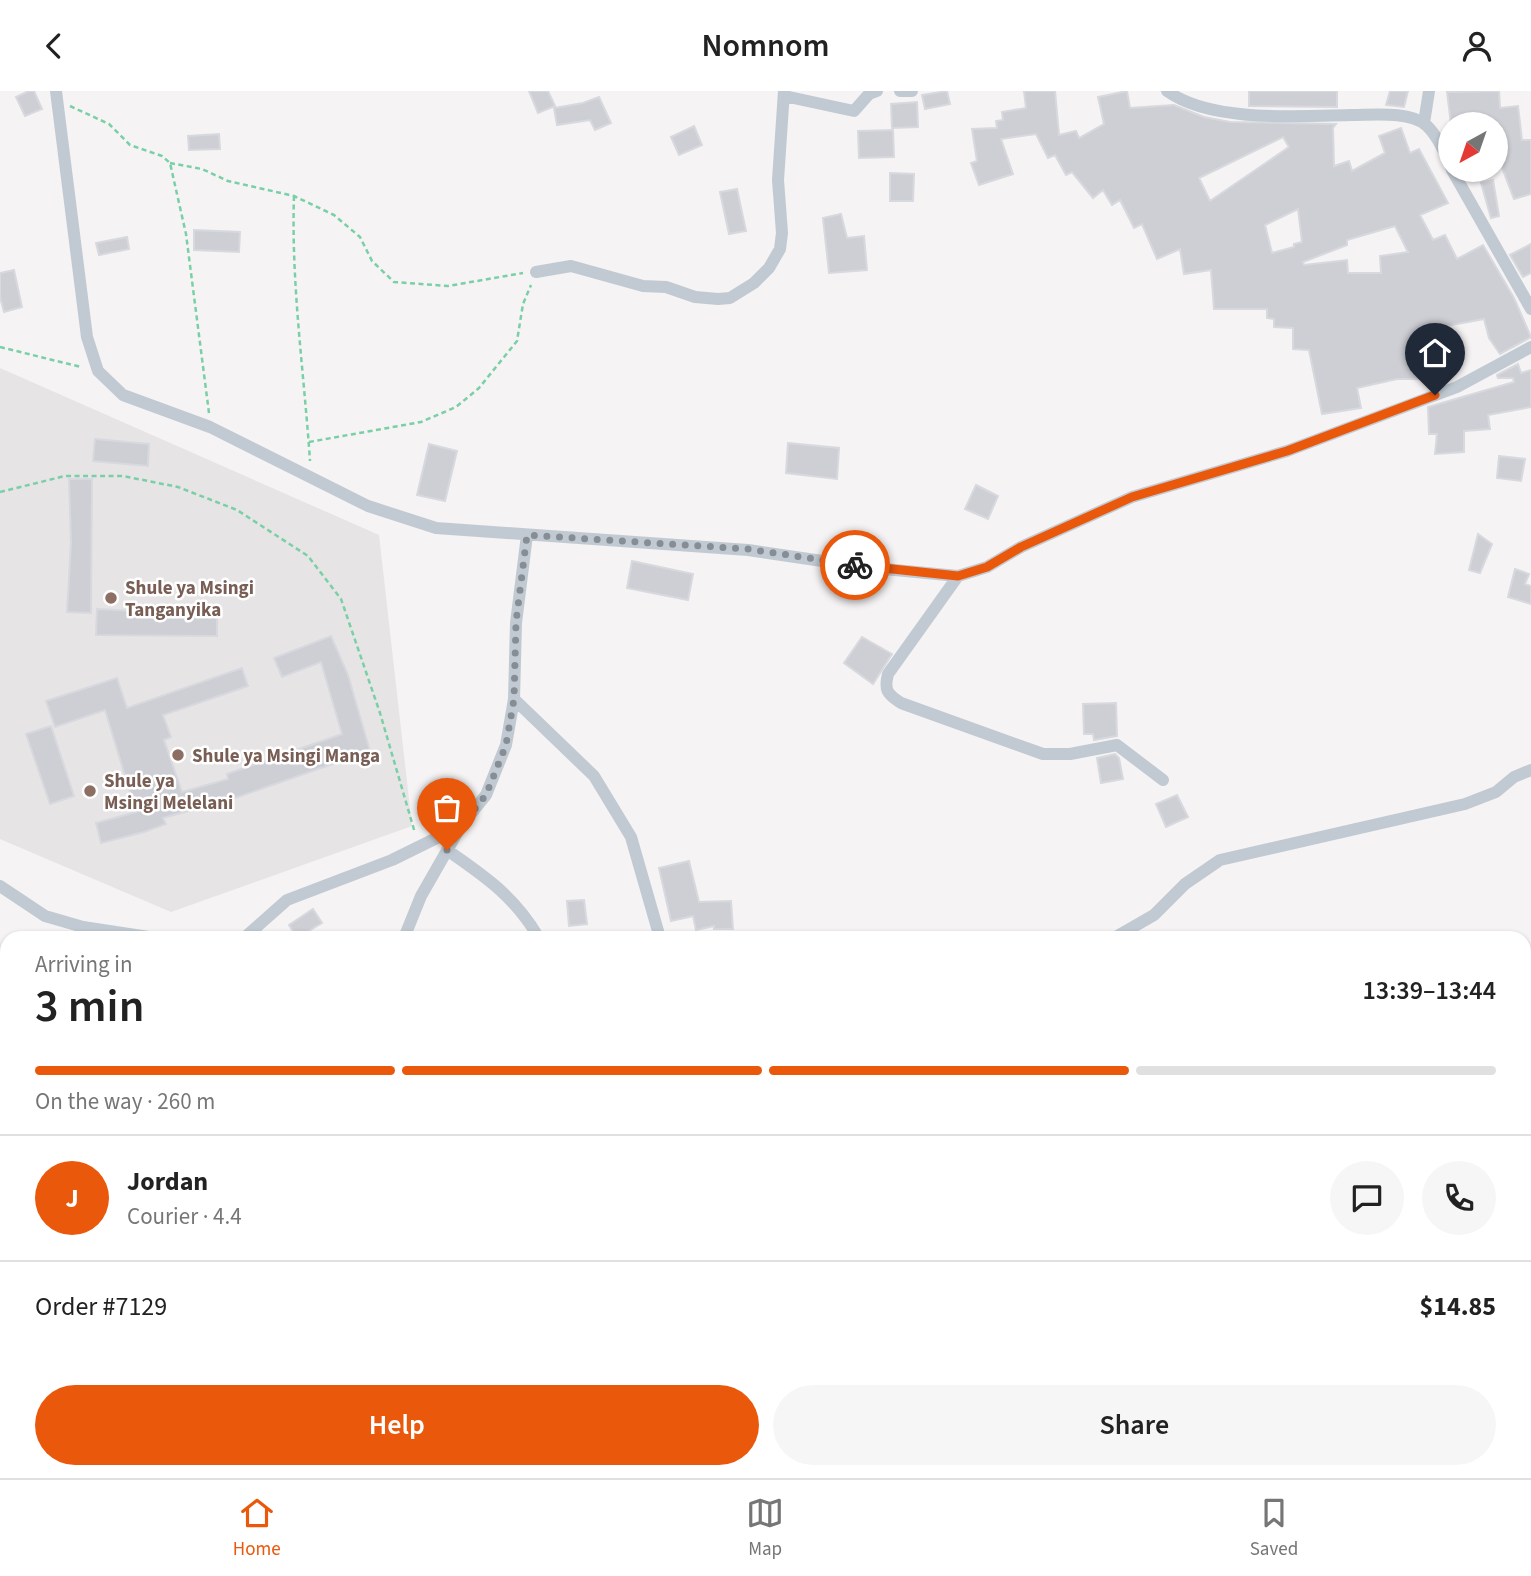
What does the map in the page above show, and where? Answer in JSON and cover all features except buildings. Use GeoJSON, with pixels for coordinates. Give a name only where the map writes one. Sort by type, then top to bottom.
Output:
{"type":"FeatureCollection","features":[{"type":"Feature","properties":{"kind":"street"},"geometry":{"type":"LineString","coordinates":[[536,271],[571,266],[643,286],[666,287],[695,297],[730,298],[754,283],[769,268],[780,249],[782,233],[778,180],[784,94],[854,111],[869,94],[877,91]]}},
{"type":"Feature","properties":{"kind":"street"},"geometry":{"type":"LineString","coordinates":[[900,91],[912,91]]}},
{"type":"Feature","properties":{"kind":"street"},"geometry":{"type":"LineString","coordinates":[[1167,91],[1180,101],[1207,109],[1274,115],[1398,116],[1424,123],[1438,140]]}},
{"type":"Feature","properties":{"kind":"street"},"geometry":{"type":"LineString","coordinates":[[1424,123],[1429,91]]}},
{"type":"Feature","properties":{"kind":"street"},"geometry":{"type":"LineString","coordinates":[[57,96],[87,337],[98,370],[123,395],[210,427],[368,506],[436,528],[748,549],[863,566],[958,576],[987,567],[1021,547],[1132,497],[1287,451],[1457,387],[1531,347]]}},
{"type":"Feature","properties":{"kind":"street"},"geometry":{"type":"LineString","coordinates":[[1460,182],[1531,309]]}},
{"type":"Feature","properties":{"kind":"street"},"geometry":{"type":"LineString","coordinates":[[407,931],[421,896],[447,850],[461,826],[486,795],[506,745],[514,699],[516,622],[527,535]]}},
{"type":"Feature","properties":{"kind":"street"},"geometry":{"type":"LineString","coordinates":[[958,576],[888,674],[885,687],[888,695],[901,703],[1042,754],[1070,754],[1117,745],[1163,780]]}},
{"type":"Feature","properties":{"kind":"street"},"geometry":{"type":"LineString","coordinates":[[514,699],[594,776],[625,827],[639,860],[658,931]]}},
{"type":"Feature","properties":{"kind":"street"},"geometry":{"type":"LineString","coordinates":[[1126,931],[1154,915],[1185,884],[1220,860],[1465,804],[1496,792],[1514,777],[1531,770]]}},
{"type":"Feature","properties":{"kind":"street"},"geometry":{"type":"LineString","coordinates":[[252,931],[287,900],[419,847],[461,826]]}},
{"type":"Feature","properties":{"kind":"street"},"geometry":{"type":"LineString","coordinates":[[447,850],[498,885],[524,913],[535,931]]}},
{"type":"Feature","properties":{"kind":"street"},"geometry":{"type":"LineString","coordinates":[[0,886],[45,916],[109,931]]}},
{"type":"Feature","properties":{"kind":"path"},"geometry":{"type":"LineString","coordinates":[[57,96],[109,124],[130,145],[162,156],[170,163],[202,169],[228,181],[294,196],[334,215],[360,237],[372,261],[394,282],[448,286],[499,275],[536,271],[523,304],[521,332],[517,341],[479,388],[456,407],[421,422],[309,442]]}},
{"type":"Feature","properties":{"kind":"path"},"geometry":{"type":"LineString","coordinates":[[170,163],[186,234],[210,427]]}},
{"type":"Feature","properties":{"kind":"path"},"geometry":{"type":"LineString","coordinates":[[294,196],[292,256],[311,478]]}},
{"type":"Feature","properties":{"kind":"path"},"geometry":{"type":"LineString","coordinates":[[0,347],[98,370]]}},
{"type":"Feature","properties":{"kind":"path"},"geometry":{"type":"LineString","coordinates":[[0,492],[65,476],[123,476],[178,487],[237,510],[308,556],[341,599],[380,713],[419,847]]}},
{"type":"Feature","properties":{"kind":"shaded area"},"geometry":{"type":"Polygon","coordinates":[[[0,368],[379,535],[412,826],[171,912],[0,839],[0,368]]]}},
{"type":"Feature","properties":{"kind":"way so far"},"geometry":{"type":"LineString","coordinates":[[447,850],[461,826],[486,795],[506,745],[514,699],[516,622],[527,535],[748,549],[855,565]]}},
{"type":"Feature","properties":{"kind":"place","name":"Shule ya Msingi Tanganyika"},"geometry":{"type":"Point","coordinates":[111,598]}},
{"type":"Feature","properties":{"kind":"place","name":"Shule ya Msingi Manga"},"geometry":{"type":"Point","coordinates":[178,755]}},
{"type":"Feature","properties":{"kind":"place","name":"Shule ya Msingi Melelani"},"geometry":{"type":"Point","coordinates":[90,791]}},
{"type":"Feature","properties":{"kind":"route"},"geometry":{"type":"LineString","coordinates":[[855,565],[958,576],[987,567],[1075,520],[1132,497],[1287,451],[1435,395]]}}]}
